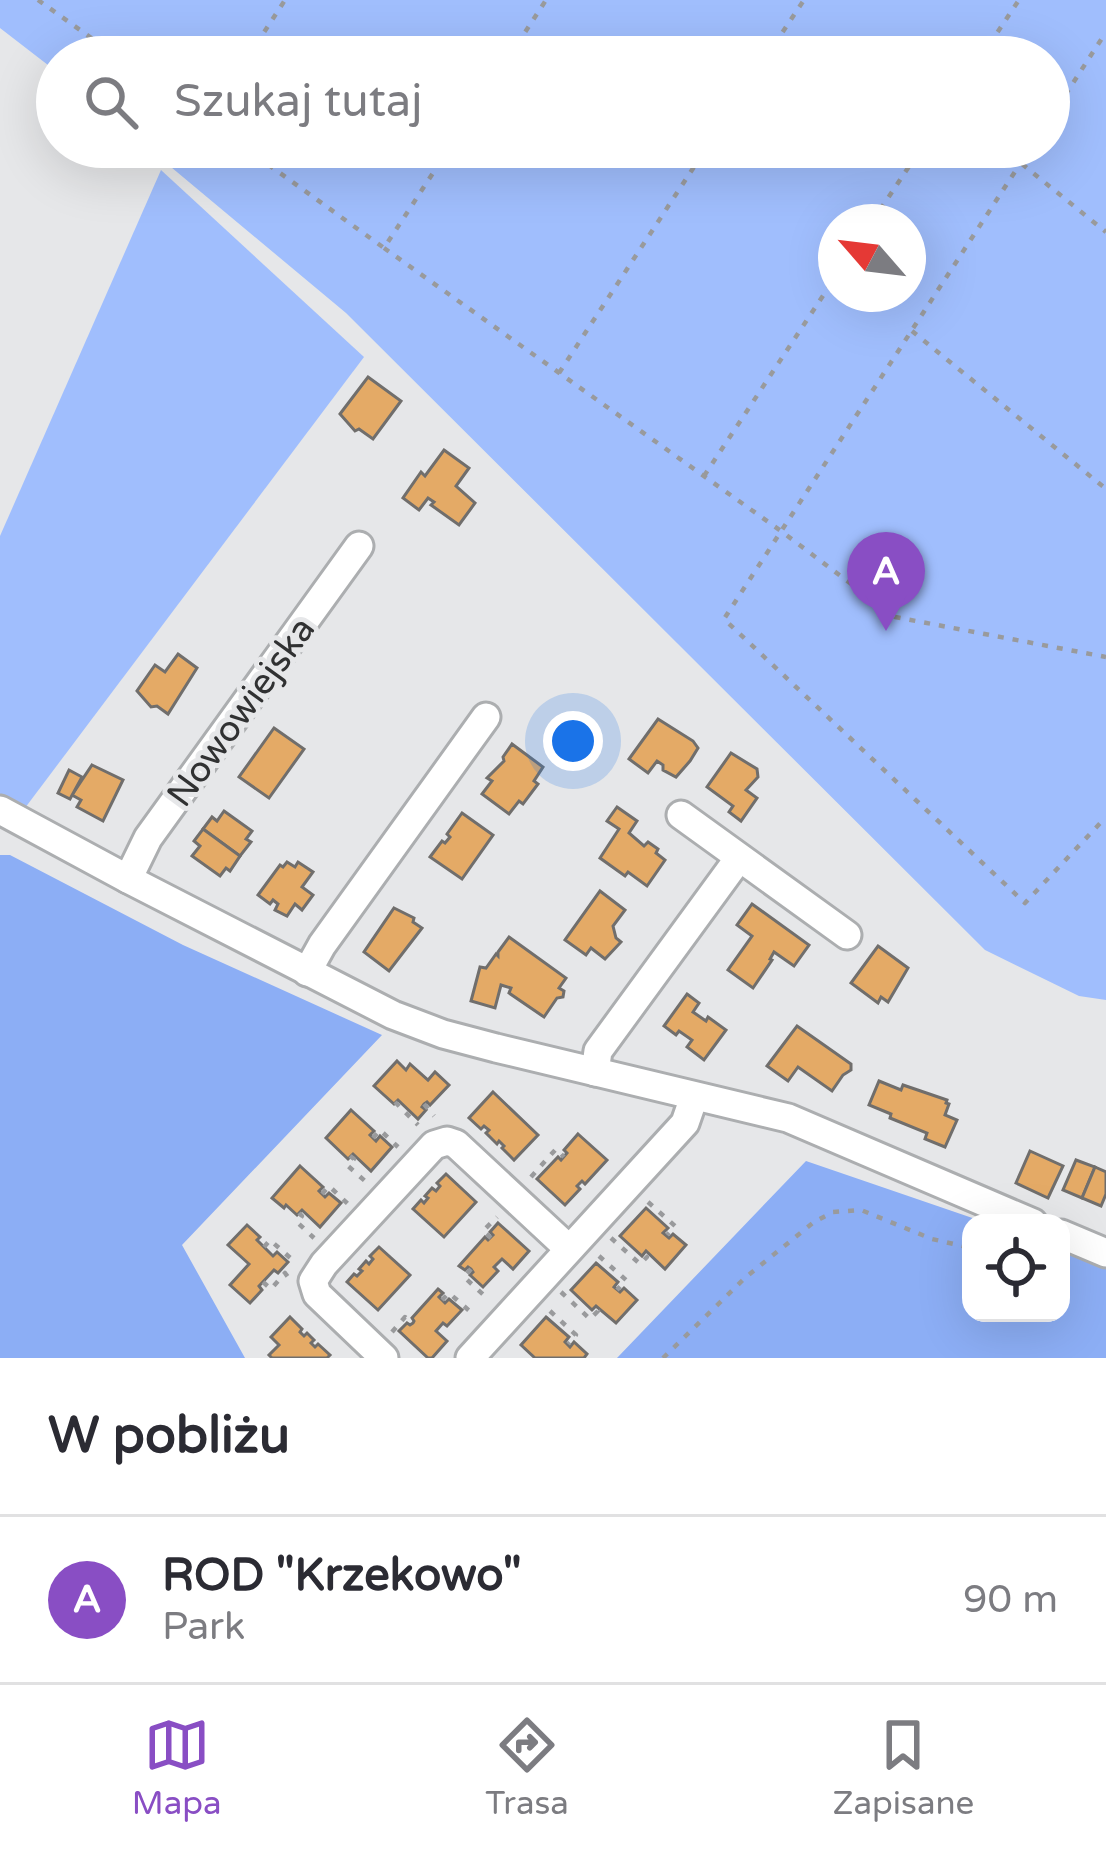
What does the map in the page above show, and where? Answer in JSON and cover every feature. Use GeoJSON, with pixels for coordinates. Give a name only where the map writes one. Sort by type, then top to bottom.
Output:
{"type":"FeatureCollection","features":[{"type":"Feature","properties":{"kind":"street","name":"Nowowiejska"},"geometry":{"type":"LineString","coordinates":[[128,879],[148,838],[359,546]]}},
{"type":"Feature","properties":{"kind":"street"},"geometry":{"type":"LineString","coordinates":[[307,973],[322,945],[486,717]]}},
{"type":"Feature","properties":{"kind":"street"},"geometry":{"type":"LineString","coordinates":[[0,810],[393,1015],[443,1034],[788,1118],[1012,1214]]}},
{"type":"Feature","properties":{"kind":"street"},"geometry":{"type":"LineString","coordinates":[[681,814],[847,935]]}},
{"type":"Feature","properties":{"kind":"street"},"geometry":{"type":"LineString","coordinates":[[595,1072],[598,1051],[740,858]]}},
{"type":"Feature","properties":{"kind":"street"},"geometry":{"type":"LineString","coordinates":[[470,1358],[578,1247],[685,1123],[694,1097]]}},
{"type":"Feature","properties":{"kind":"street"},"geometry":{"type":"LineString","coordinates":[[382,1351],[316,1294],[313,1281],[434,1145],[456,1144],[578,1247]]}},
{"type":"Feature","properties":{"kind":"street"},"geometry":{"type":"LineString","coordinates":[[1070,1238],[1106,1253]]}},
{"type":"Feature","properties":{"kind":"path"},"geometry":{"type":"LineString","coordinates":[[38,0],[89,36]]}},
{"type":"Feature","properties":{"kind":"path"},"geometry":{"type":"LineString","coordinates":[[262,36],[285,0]]}},
{"type":"Feature","properties":{"kind":"path"},"geometry":{"type":"LineString","coordinates":[[523,36],[546,0]]}},
{"type":"Feature","properties":{"kind":"path"},"geometry":{"type":"LineString","coordinates":[[780,36],[804,0]]}},
{"type":"Feature","properties":{"kind":"path"},"geometry":{"type":"LineString","coordinates":[[995,36],[1019,0]]}},
{"type":"Feature","properties":{"kind":"path"},"geometry":{"type":"LineString","coordinates":[[1070,88],[1106,32]]}},
{"type":"Feature","properties":{"kind":"path"},"geometry":{"type":"LineString","coordinates":[[273,168],[895,617],[1106,657]]}},
{"type":"Feature","properties":{"kind":"path"},"geometry":{"type":"LineString","coordinates":[[384,248],[436,168]]}},
{"type":"Feature","properties":{"kind":"path"},"geometry":{"type":"LineString","coordinates":[[560,373],[693,168]]}},
{"type":"Feature","properties":{"kind":"path"},"geometry":{"type":"LineString","coordinates":[[884,204],[908,168]]}},
{"type":"Feature","properties":{"kind":"path"},"geometry":{"type":"LineString","coordinates":[[1018,168],[724,619],[1025,903],[1106,817]]}},
{"type":"Feature","properties":{"kind":"path"},"geometry":{"type":"LineString","coordinates":[[1027,168],[1106,232]]}},
{"type":"Feature","properties":{"kind":"path"},"geometry":{"type":"LineString","coordinates":[[704,476],[818,303]]}},
{"type":"Feature","properties":{"kind":"path"},"geometry":{"type":"LineString","coordinates":[[912,331],[1106,490]]}},
{"type":"Feature","properties":{"kind":"path"},"geometry":{"type":"LineString","coordinates":[[395,1102],[429,1135]]}},
{"type":"Feature","properties":{"kind":"path"},"geometry":{"type":"LineString","coordinates":[[424,1104],[441,1122]]}},
{"type":"Feature","properties":{"kind":"path"},"geometry":{"type":"LineString","coordinates":[[373,1138],[380,1130],[409,1156]]}},
{"type":"Feature","properties":{"kind":"path"},"geometry":{"type":"LineString","coordinates":[[520,1189],[556,1149],[564,1156]]}},
{"type":"Feature","properties":{"kind":"path"},"geometry":{"type":"LineString","coordinates":[[350,1156],[353,1160],[348,1166],[376,1192]]}},
{"type":"Feature","properties":{"kind":"path"},"geometry":{"type":"LineString","coordinates":[[322,1194],[329,1186],[358,1213]]}},
{"type":"Feature","properties":{"kind":"path"},"geometry":{"type":"LineString","coordinates":[[637,1191],[675,1226],[667,1235]]}},
{"type":"Feature","properties":{"kind":"path"},"geometry":{"type":"LineString","coordinates":[[490,1238],[483,1232],[507,1206]]}},
{"type":"Feature","properties":{"kind":"path"},"geometry":{"type":"LineString","coordinates":[[663,1358],[746,1276],[832,1212],[861,1210],[962,1246]]}},
{"type":"Feature","properties":{"kind":"path"},"geometry":{"type":"LineString","coordinates":[[299,1213],[297,1222],[326,1248]]}},
{"type":"Feature","properties":{"kind":"path"},"geometry":{"type":"LineString","coordinates":[[602,1229],[640,1264],[647,1257],[644,1254]]}},
{"type":"Feature","properties":{"kind":"path"},"geometry":{"type":"LineString","coordinates":[[264,1247],[270,1240],[305,1271]]}},
{"type":"Feature","properties":{"kind":"path"},"geometry":{"type":"LineString","coordinates":[[578,1247],[626,1280],[617,1290]]}},
{"type":"Feature","properties":{"kind":"path"},"geometry":{"type":"LineString","coordinates":[[471,1269],[464,1277],[490,1300]]}},
{"type":"Feature","properties":{"kind":"path"},"geometry":{"type":"LineString","coordinates":[[263,1282],[271,1289],[285,1274],[295,1283]]}},
{"type":"Feature","properties":{"kind":"path"},"geometry":{"type":"LineString","coordinates":[[552,1284],[590,1318],[598,1311],[595,1308]]}},
{"type":"Feature","properties":{"kind":"path"},"geometry":{"type":"LineString","coordinates":[[442,1300],[449,1293],[475,1316]]}},
{"type":"Feature","properties":{"kind":"path"},"geometry":{"type":"LineString","coordinates":[[537,1300],[576,1335],[568,1344]]}},
{"type":"Feature","properties":{"kind":"path"},"geometry":{"type":"LineString","coordinates":[[382,1351],[405,1317],[412,1323]]}},
{"type":"Feature","properties":{"kind":"shaded area"},"geometry":{"type":"Polygon","coordinates":[[[0,0],[1106,0],[1106,1000],[1079,996],[985,950],[346,313],[172,168],[1070,168],[1070,36],[36,36],[36,56],[0,28],[0,0]]]}},
{"type":"Feature","properties":{"kind":"shaded area"},"geometry":{"type":"Polygon","coordinates":[[[161,170],[364,357],[22,812],[0,800],[0,536],[161,170]]]}},
{"type":"Feature","properties":{"kind":"shaded area"},"geometry":{"type":"Polygon","coordinates":[[[0,855],[10,855],[183,945],[382,1035],[182,1245],[245,1358],[0,1358],[0,855]]]}},
{"type":"Feature","properties":{"kind":"shaded area"},"geometry":{"type":"Polygon","coordinates":[[[806,1161],[962,1214],[962,1322],[1070,1322],[1070,1252],[1106,1265],[1106,1358],[617,1358],[806,1161]]]}},
{"type":"Feature","properties":{"kind":"building"},"geometry":{"type":"Polygon","coordinates":[[[368,377],[401,401],[373,439],[355,431],[340,414],[368,377]]]}},
{"type":"Feature","properties":{"kind":"building"},"geometry":{"type":"Polygon","coordinates":[[[444,450],[469,468],[456,486],[475,503],[459,525],[428,498],[419,510],[403,498],[444,450]]]}},
{"type":"Feature","properties":{"kind":"building"},"geometry":{"type":"Polygon","coordinates":[[[178,654],[197,668],[168,714],[151,707],[137,691],[155,665],[165,672],[178,654]]]}},
{"type":"Feature","properties":{"kind":"building"},"geometry":{"type":"Polygon","coordinates":[[[658,719],[698,748],[676,777],[657,761],[648,773],[629,759],[658,719]]]}},
{"type":"Feature","properties":{"kind":"building"},"geometry":{"type":"Polygon","coordinates":[[[274,728],[304,749],[269,798],[239,777],[274,728]]]}},
{"type":"Feature","properties":{"kind":"building"},"geometry":{"type":"Polygon","coordinates":[[[512,744],[543,767],[534,781],[538,784],[509,814],[482,794],[492,781],[487,778],[504,761],[512,744]]]}},
{"type":"Feature","properties":{"kind":"building"},"geometry":{"type":"Polygon","coordinates":[[[731,753],[757,769],[758,777],[746,790],[757,798],[741,821],[729,812],[733,806],[707,787],[731,753]]]}},
{"type":"Feature","properties":{"kind":"building"},"geometry":{"type":"Polygon","coordinates":[[[92,765],[123,780],[103,821],[77,807],[81,800],[72,795],[92,765]]]}},
{"type":"Feature","properties":{"kind":"building"},"geometry":{"type":"Polygon","coordinates":[[[69,770],[82,777],[70,799],[58,793],[69,770]]]}},
{"type":"Feature","properties":{"kind":"building"},"geometry":{"type":"Polygon","coordinates":[[[617,807],[637,821],[629,833],[644,846],[648,842],[658,849],[656,853],[665,860],[647,886],[600,858],[619,829],[607,821],[617,807]]]}},
{"type":"Feature","properties":{"kind":"building"},"geometry":{"type":"Polygon","coordinates":[[[224,811],[252,831],[246,839],[251,842],[240,856],[203,829],[224,811]]]}},
{"type":"Feature","properties":{"kind":"building"},"geometry":{"type":"Polygon","coordinates":[[[462,813],[493,835],[462,879],[430,857],[450,837],[447,834],[462,813]]]}},
{"type":"Feature","properties":{"kind":"building"},"geometry":{"type":"Polygon","coordinates":[[[203,829],[240,856],[220,876],[192,856],[200,846],[194,841],[203,829]]]}},
{"type":"Feature","properties":{"kind":"building"},"geometry":{"type":"Polygon","coordinates":[[[287,862],[295,867],[298,862],[313,872],[302,887],[313,895],[302,910],[295,904],[287,916],[275,910],[278,904],[273,900],[270,904],[258,895],[287,862]]]}},
{"type":"Feature","properties":{"kind":"building"},"geometry":{"type":"Polygon","coordinates":[[[600,891],[625,910],[613,926],[621,942],[605,959],[591,948],[586,955],[565,940],[600,891]]]}},
{"type":"Feature","properties":{"kind":"building"},"geometry":{"type":"Polygon","coordinates":[[[752,904],[809,945],[794,966],[774,952],[753,988],[728,970],[752,936],[737,925],[752,904]]]}},
{"type":"Feature","properties":{"kind":"building"},"geometry":{"type":"Polygon","coordinates":[[[394,908],[422,928],[389,971],[364,952],[394,908]]]}},
{"type":"Feature","properties":{"kind":"building"},"geometry":{"type":"Polygon","coordinates":[[[509,937],[566,978],[559,988],[563,997],[557,998],[544,1017],[501,985],[495,1008],[471,1001],[480,967],[486,968],[498,956],[509,937]]]}},
{"type":"Feature","properties":{"kind":"building"},"geometry":{"type":"Polygon","coordinates":[[[878,946],[908,968],[888,1002],[881,997],[878,1003],[851,983],[878,946]]]}},
{"type":"Feature","properties":{"kind":"building"},"geometry":{"type":"Polygon","coordinates":[[[687,994],[699,1003],[693,1012],[726,1030],[704,1060],[687,1047],[692,1040],[664,1026],[687,994]]]}},
{"type":"Feature","properties":{"kind":"building"},"geometry":{"type":"Polygon","coordinates":[[[797,1026],[851,1064],[832,1091],[798,1067],[788,1081],[767,1066],[797,1026]]]}},
{"type":"Feature","properties":{"kind":"building"},"geometry":{"type":"Polygon","coordinates":[[[397,1061],[406,1070],[410,1064],[428,1080],[435,1072],[449,1085],[430,1105],[424,1104],[426,1110],[418,1119],[374,1086],[397,1061]]]}},
{"type":"Feature","properties":{"kind":"building"},"geometry":{"type":"Polygon","coordinates":[[[879,1081],[947,1100],[945,1115],[957,1120],[945,1147],[869,1105],[879,1081]]]}},
{"type":"Feature","properties":{"kind":"building"},"geometry":{"type":"Polygon","coordinates":[[[493,1092],[538,1135],[514,1160],[486,1133],[489,1130],[469,1118],[493,1092]]]}},
{"type":"Feature","properties":{"kind":"building"},"geometry":{"type":"Polygon","coordinates":[[[351,1110],[374,1131],[370,1135],[376,1141],[380,1136],[392,1147],[371,1171],[353,1154],[348,1159],[326,1138],[351,1110]]]}},
{"type":"Feature","properties":{"kind":"building"},"geometry":{"type":"Polygon","coordinates":[[[578,1134],[607,1160],[585,1184],[582,1181],[577,1186],[580,1189],[565,1205],[537,1179],[558,1157],[561,1160],[578,1134]]]}},
{"type":"Feature","properties":{"kind":"building"},"geometry":{"type":"Polygon","coordinates":[[[1030,1151],[1063,1166],[1048,1198],[1016,1183],[1030,1151]]]}},
{"type":"Feature","properties":{"kind":"building"},"geometry":{"type":"Polygon","coordinates":[[[1076,1160],[1095,1167],[1082,1198],[1063,1190],[1076,1160]]]}},
{"type":"Feature","properties":{"kind":"building"},"geometry":{"type":"Polygon","coordinates":[[[300,1166],[323,1187],[319,1191],[325,1197],[329,1193],[341,1203],[320,1227],[302,1210],[297,1215],[272,1198],[300,1166]]]}},
{"type":"Feature","properties":{"kind":"building"},"geometry":{"type":"Polygon","coordinates":[[[1095,1167],[1106,1172],[1101,1206],[1082,1198],[1095,1167]]]}},
{"type":"Feature","properties":{"kind":"building"},"geometry":{"type":"Polygon","coordinates":[[[446,1174],[476,1202],[444,1237],[413,1209],[421,1200],[424,1203],[432,1188],[436,1191],[446,1174]]]}},
{"type":"Feature","properties":{"kind":"building"},"geometry":{"type":"Polygon","coordinates":[[[646,1208],[668,1228],[663,1233],[669,1238],[673,1234],[686,1245],[665,1269],[620,1236],[646,1208]]]}},
{"type":"Feature","properties":{"kind":"building"},"geometry":{"type":"Polygon","coordinates":[[[498,1223],[529,1251],[513,1269],[502,1259],[483,1287],[470,1275],[471,1269],[459,1266],[485,1237],[488,1240],[493,1235],[490,1232],[498,1223]]]}},
{"type":"Feature","properties":{"kind":"building"},"geometry":{"type":"Polygon","coordinates":[[[247,1225],[273,1256],[277,1252],[288,1262],[259,1286],[262,1290],[250,1303],[230,1285],[249,1264],[228,1245],[247,1225]]]}},
{"type":"Feature","properties":{"kind":"building"},"geometry":{"type":"Polygon","coordinates":[[[379,1247],[410,1275],[378,1310],[347,1282],[362,1271],[366,1261],[369,1264],[379,1247]]]}},
{"type":"Feature","properties":{"kind":"building"},"geometry":{"type":"Polygon","coordinates":[[[596,1263],[618,1282],[614,1287],[620,1292],[624,1288],[637,1300],[616,1323],[596,1306],[592,1310],[571,1290],[596,1263]]]}},
{"type":"Feature","properties":{"kind":"building"},"geometry":{"type":"Polygon","coordinates":[[[438,1289],[445,1303],[449,1299],[462,1310],[436,1331],[447,1341],[428,1358],[399,1331],[413,1323],[412,1318],[438,1289]]]}},
{"type":"Feature","properties":{"kind":"building"},"geometry":{"type":"Polygon","coordinates":[[[290,1317],[304,1336],[307,1333],[314,1340],[315,1347],[318,1344],[330,1355],[327,1358],[269,1355],[279,1345],[271,1337],[290,1317]]]}},
{"type":"Feature","properties":{"kind":"building"},"geometry":{"type":"Polygon","coordinates":[[[546,1317],[569,1337],[565,1342],[570,1347],[574,1342],[587,1354],[584,1358],[535,1358],[521,1345],[546,1317]]]}},
{"type":"Feature","properties":{"kind":"place","name":"ROD \"Krzekowo\""},"geometry":{"type":"Point","coordinates":[886,631]}}]}
